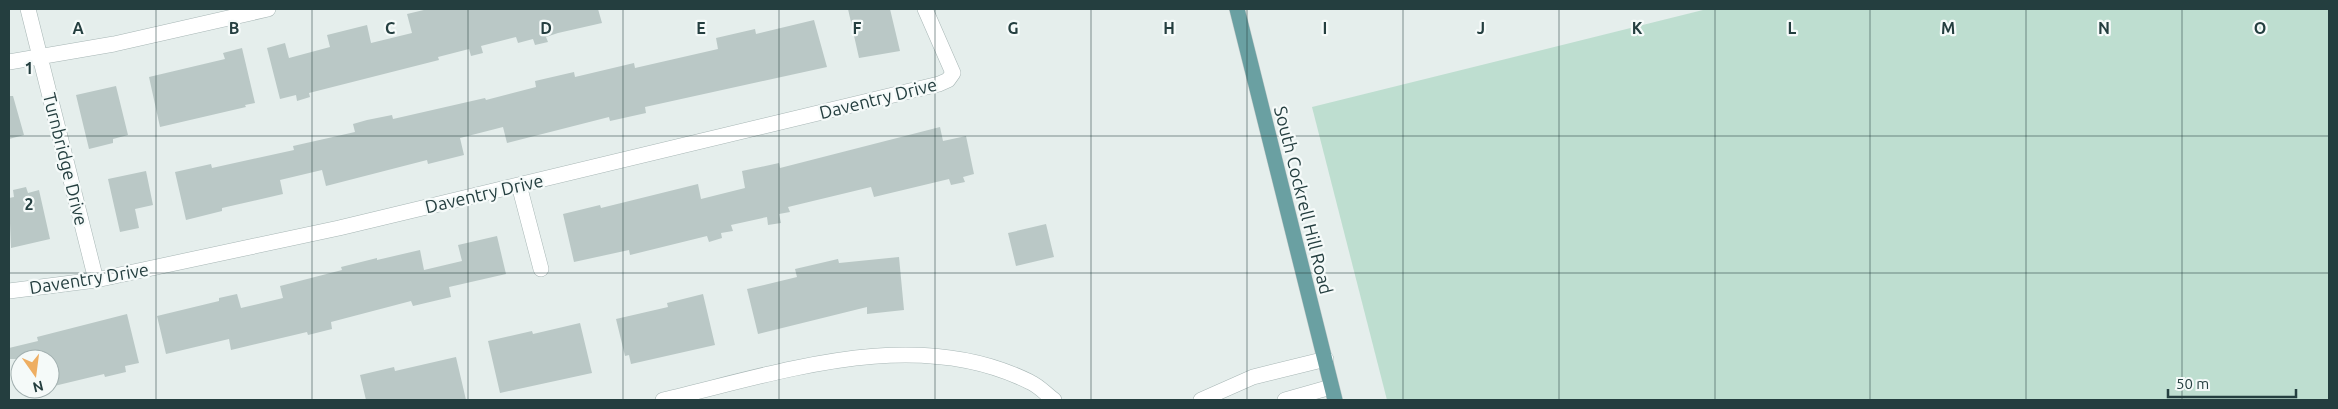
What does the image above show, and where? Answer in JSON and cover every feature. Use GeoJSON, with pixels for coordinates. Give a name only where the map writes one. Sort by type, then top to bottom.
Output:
{"type":"FeatureCollection","features":[{"type":"Feature","properties":{"kind":"main road","name":"South Cockrell Hill Road"},"geometry":{"type":"LineString","coordinates":[[1237,9],[1326,359],[1333,394]]}},
{"type":"Feature","properties":{"kind":"street","name":"Turnbridge Drive"},"geometry":{"type":"LineString","coordinates":[[28,9],[96,280]]}},
{"type":"Feature","properties":{"kind":"street"},"geometry":{"type":"LineString","coordinates":[[9,62],[41,58],[268,9]]}},
{"type":"Feature","properties":{"kind":"street","name":"Daventry Drive"},"geometry":{"type":"LineString","coordinates":[[9,291],[96,280],[330,230],[939,84],[948,80],[953,73],[924,9]]}},
{"type":"Feature","properties":{"kind":"street"},"geometry":{"type":"LineString","coordinates":[[519,185],[541,268]]}},
{"type":"Feature","properties":{"kind":"street"},"geometry":{"type":"LineString","coordinates":[[663,400],[806,366],[864,356],[898,354],[951,358],[994,368],[1031,382],[1054,400]]}},
{"type":"Feature","properties":{"kind":"street"},"geometry":{"type":"LineString","coordinates":[[1201,400],[1252,377],[1326,359]]}},
{"type":"Feature","properties":{"kind":"street"},"geometry":{"type":"LineString","coordinates":[[1285,400],[1333,394]]}},
{"type":"Feature","properties":{"kind":"green space"},"geometry":{"type":"Polygon","coordinates":[[[1707,9],[2329,9],[2329,400],[1387,400],[1312,107],[1707,9]]]}},
{"type":"Feature","properties":{"kind":"building"},"geometry":{"type":"Polygon","coordinates":[[[428,9],[598,9],[602,23],[558,33],[546,37],[548,42],[535,45],[533,39],[518,43],[516,37],[481,46],[483,53],[471,56],[469,49],[438,57],[439,60],[309,93],[310,97],[297,101],[296,95],[280,99],[267,48],[285,43],[289,58],[330,47],[327,35],[367,25],[371,43],[412,33],[407,14],[428,9]]]}},
{"type":"Feature","properties":{"kind":"building"},"geometry":{"type":"Polygon","coordinates":[[[848,9],[890,9],[900,51],[859,58],[848,9]]]}},
{"type":"Feature","properties":{"kind":"building"},"geometry":{"type":"Polygon","coordinates":[[[814,20],[827,67],[645,107],[646,113],[610,121],[609,117],[507,143],[503,127],[460,138],[464,155],[428,164],[427,160],[326,186],[322,170],[280,180],[283,194],[222,208],[222,211],[186,220],[175,172],[211,164],[212,168],[294,150],[293,146],[355,132],[353,124],[367,120],[392,115],[393,119],[485,98],[486,100],[536,87],[535,81],[574,72],[575,77],[634,63],[635,68],[718,49],[716,38],[755,29],[756,34],[814,20]]]}},
{"type":"Feature","properties":{"kind":"building"},"geometry":{"type":"Polygon","coordinates":[[[242,48],[255,103],[245,105],[246,107],[160,127],[149,77],[225,59],[223,53],[242,48]]]}},
{"type":"Feature","properties":{"kind":"building"},"geometry":{"type":"Polygon","coordinates":[[[116,86],[128,135],[113,139],[113,143],[89,149],[76,95],[116,86]]]}},
{"type":"Feature","properties":{"kind":"building"},"geometry":{"type":"Polygon","coordinates":[[[9,96],[13,96],[24,135],[9,139],[9,96]]]}},
{"type":"Feature","properties":{"kind":"building"},"geometry":{"type":"Polygon","coordinates":[[[940,127],[943,141],[966,136],[974,174],[963,177],[965,182],[951,185],[949,179],[874,197],[871,187],[788,207],[790,212],[779,214],[781,223],[768,225],[767,217],[731,225],[733,231],[721,233],[722,238],[709,242],[707,236],[630,255],[629,250],[574,262],[563,214],[600,205],[601,208],[698,184],[701,199],[745,188],[742,171],[779,163],[780,168],[940,127]]]}},
{"type":"Feature","properties":{"kind":"building"},"geometry":{"type":"Polygon","coordinates":[[[146,171],[153,205],[135,209],[139,228],[120,232],[108,179],[146,171]]]}},
{"type":"Feature","properties":{"kind":"building"},"geometry":{"type":"Polygon","coordinates":[[[26,187],[28,193],[39,190],[50,239],[11,248],[9,198],[14,197],[13,190],[26,187]]]}},
{"type":"Feature","properties":{"kind":"building"},"geometry":{"type":"Polygon","coordinates":[[[1046,224],[1054,257],[1016,266],[1008,233],[1046,224]]]}},
{"type":"Feature","properties":{"kind":"building"},"geometry":{"type":"Polygon","coordinates":[[[497,236],[506,274],[449,287],[451,297],[413,306],[411,301],[331,322],[332,329],[308,335],[307,332],[231,350],[229,339],[166,354],[157,316],[219,301],[219,298],[237,294],[241,308],[283,298],[280,286],[342,270],[341,267],[420,250],[424,270],[462,261],[458,245],[497,236]]]}},
{"type":"Feature","properties":{"kind":"building"},"geometry":{"type":"Polygon","coordinates":[[[899,257],[904,310],[867,314],[867,307],[758,334],[747,289],[797,277],[795,269],[838,259],[839,263],[899,257]]]}},
{"type":"Feature","properties":{"kind":"building"},"geometry":{"type":"Polygon","coordinates":[[[703,294],[715,345],[631,364],[629,355],[625,356],[616,319],[668,307],[667,303],[703,294]]]}},
{"type":"Feature","properties":{"kind":"building"},"geometry":{"type":"Polygon","coordinates":[[[127,314],[139,363],[125,366],[126,372],[105,377],[104,374],[60,385],[60,349],[10,349],[9,359],[9,348],[38,341],[37,337],[127,314]]]}},
{"type":"Feature","properties":{"kind":"building"},"geometry":{"type":"Polygon","coordinates":[[[580,323],[592,373],[500,393],[488,341],[532,331],[533,334],[580,323]]]}},
{"type":"Feature","properties":{"kind":"building"},"geometry":{"type":"Polygon","coordinates":[[[456,357],[466,400],[366,400],[360,375],[394,367],[395,371],[456,357]]]}}]}
